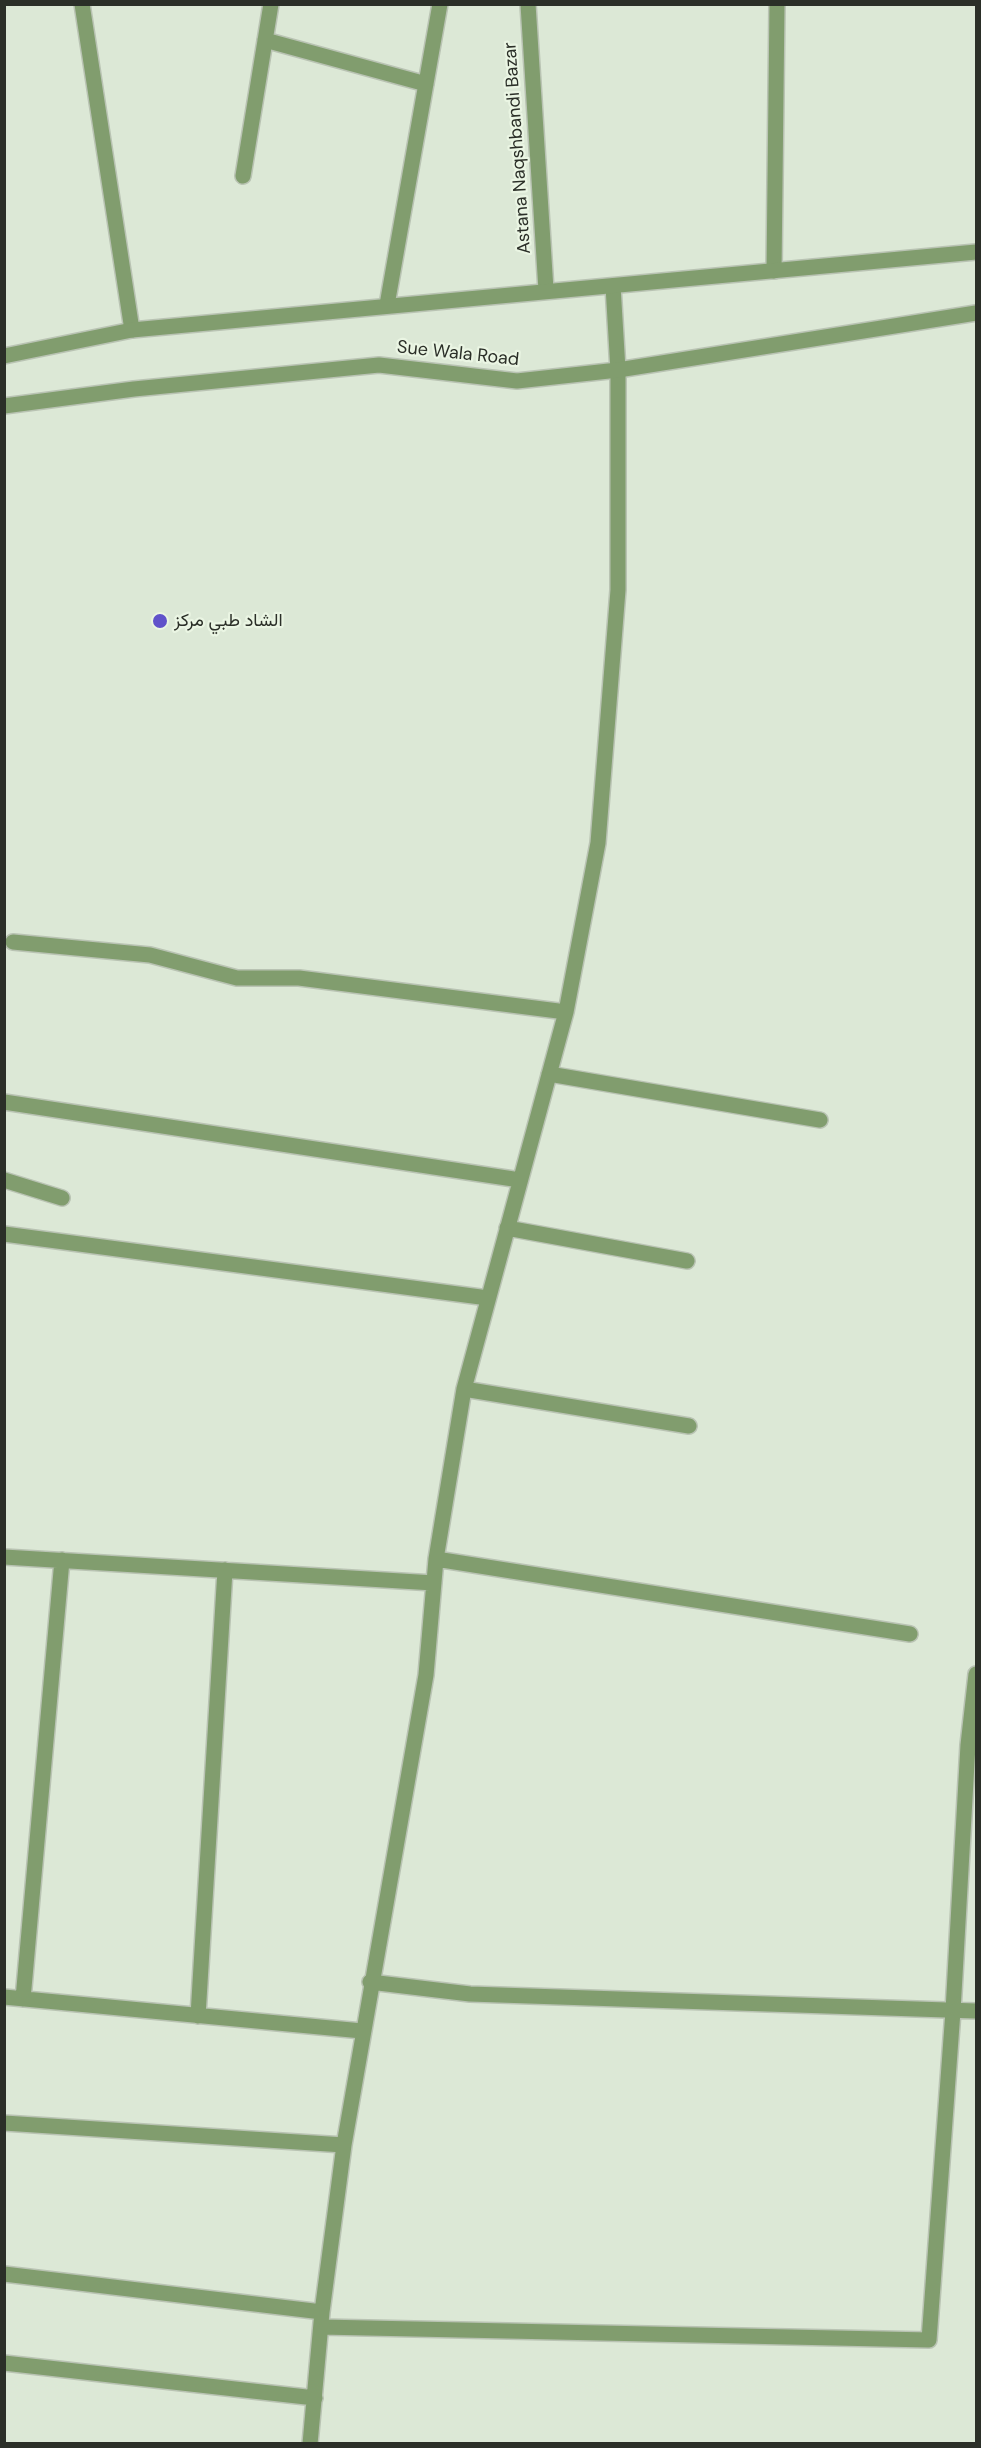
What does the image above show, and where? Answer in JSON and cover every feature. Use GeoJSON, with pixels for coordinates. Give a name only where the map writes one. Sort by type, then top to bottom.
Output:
{"type":"FeatureCollection","features":[{"type":"Feature","properties":{"kind":"street"},"geometry":{"type":"LineString","coordinates":[[82,4],[132,330]]}},
{"type":"Feature","properties":{"kind":"street"},"geometry":{"type":"LineString","coordinates":[[243,176],[271,4]]}},
{"type":"Feature","properties":{"kind":"street"},"geometry":{"type":"LineString","coordinates":[[387,305],[440,4]]}},
{"type":"Feature","properties":{"kind":"street","name":"Astana Naqshbandi Bazar"},"geometry":{"type":"LineString","coordinates":[[528,4],[546,290]]}},
{"type":"Feature","properties":{"kind":"street"},"geometry":{"type":"LineString","coordinates":[[774,271],[777,4]]}},
{"type":"Feature","properties":{"kind":"street"},"geometry":{"type":"LineString","coordinates":[[265,40],[426,84]]}},
{"type":"Feature","properties":{"kind":"street"},"geometry":{"type":"LineString","coordinates":[[4,356],[132,330],[976,252]]}},
{"type":"Feature","properties":{"kind":"street"},"geometry":{"type":"LineString","coordinates":[[310,2444],[322,2319],[344,2145],[370,1982],[426,1675],[436,1559],[464,1389],[566,1012],[598,843],[618,590],[618,370],[613,286]]}},
{"type":"Feature","properties":{"kind":"street","name":"Sue Wala Road"},"geometry":{"type":"LineString","coordinates":[[4,406],[134,389],[379,365],[517,381],[618,370],[976,312]]}},
{"type":"Feature","properties":{"kind":"street"},"geometry":{"type":"LineString","coordinates":[[13,942],[150,955],[237,978],[299,978],[566,1012]]}},
{"type":"Feature","properties":{"kind":"street"},"geometry":{"type":"LineString","coordinates":[[549,1074],[820,1120]]}},
{"type":"Feature","properties":{"kind":"street"},"geometry":{"type":"LineString","coordinates":[[4,1102],[520,1180]]}},
{"type":"Feature","properties":{"kind":"street"},"geometry":{"type":"LineString","coordinates":[[4,1180],[62,1198]]}},
{"type":"Feature","properties":{"kind":"street"},"geometry":{"type":"LineString","coordinates":[[507,1228],[687,1260]]}},
{"type":"Feature","properties":{"kind":"street"},"geometry":{"type":"LineString","coordinates":[[4,1234],[488,1298]]}},
{"type":"Feature","properties":{"kind":"street"},"geometry":{"type":"LineString","coordinates":[[464,1389],[689,1426]]}},
{"type":"Feature","properties":{"kind":"street"},"geometry":{"type":"LineString","coordinates":[[4,1557],[434,1583]]}},
{"type":"Feature","properties":{"kind":"street"},"geometry":{"type":"LineString","coordinates":[[436,1559],[910,1634]]}},
{"type":"Feature","properties":{"kind":"street"},"geometry":{"type":"LineString","coordinates":[[23,1999],[62,1560]]}},
{"type":"Feature","properties":{"kind":"street"},"geometry":{"type":"LineString","coordinates":[[198,2016],[225,1570]]}},
{"type":"Feature","properties":{"kind":"street"},"geometry":{"type":"LineString","coordinates":[[4,2274],[322,2319],[929,2340],[953,2011],[968,1745],[976,1674]]}},
{"type":"Feature","properties":{"kind":"street"},"geometry":{"type":"LineString","coordinates":[[370,1982],[470,1994],[976,2011]]}},
{"type":"Feature","properties":{"kind":"street"},"geometry":{"type":"LineString","coordinates":[[4,1997],[362,2031]]}},
{"type":"Feature","properties":{"kind":"street"},"geometry":{"type":"LineString","coordinates":[[4,2123],[344,2145]]}},
{"type":"Feature","properties":{"kind":"street"},"geometry":{"type":"LineString","coordinates":[[4,2363],[315,2398]]}},
{"type":"Feature","properties":{"kind":"place","name":"الشاد طبي مرکز"},"geometry":{"type":"Point","coordinates":[160,621]}}]}
